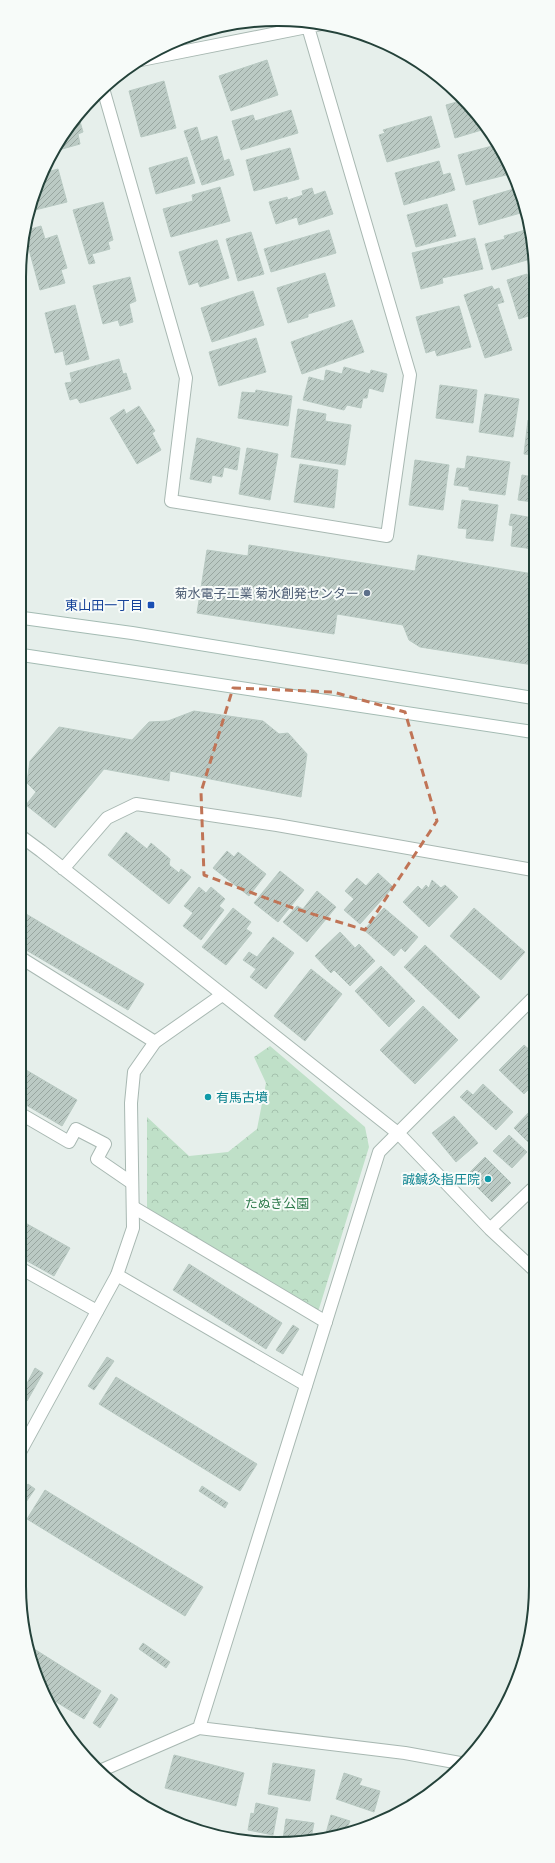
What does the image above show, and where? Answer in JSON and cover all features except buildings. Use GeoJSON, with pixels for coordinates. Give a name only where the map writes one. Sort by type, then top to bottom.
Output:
{"type":"FeatureCollection","features":[{"type":"Feature","properties":{"kind":"street"},"geometry":{"type":"LineString","coordinates":[[158,57],[305,28]]}},
{"type":"Feature","properties":{"kind":"street"},"geometry":{"type":"LineString","coordinates":[[105,95],[186,378],[171,501],[387,536],[410,375],[308,28]]}},
{"type":"Feature","properties":{"kind":"street"},"geometry":{"type":"LineString","coordinates":[[26,619],[132,633],[529,697]]}},
{"type":"Feature","properties":{"kind":"street"},"geometry":{"type":"LineString","coordinates":[[26,656],[529,731]]}},
{"type":"Feature","properties":{"kind":"street"},"geometry":{"type":"LineString","coordinates":[[63,869],[107,818],[136,804],[277,824],[529,869]]}},
{"type":"Feature","properties":{"kind":"street"},"geometry":{"type":"LineString","coordinates":[[26,840],[398,1134],[490,1229],[529,1265]]}},
{"type":"Feature","properties":{"kind":"street"},"geometry":{"type":"LineString","coordinates":[[26,961],[155,1042]]}},
{"type":"Feature","properties":{"kind":"street"},"geometry":{"type":"LineString","coordinates":[[26,1443],[117,1275],[133,1228],[131,1103],[134,1072],[155,1042],[222,994]]}},
{"type":"Feature","properties":{"kind":"street"},"geometry":{"type":"LineString","coordinates":[[199,1728],[379,1152],[529,1002]]}},
{"type":"Feature","properties":{"kind":"street"},"geometry":{"type":"LineString","coordinates":[[26,1117],[69,1142],[76,1129],[105,1144],[97,1160],[132,1183]]}},
{"type":"Feature","properties":{"kind":"street"},"geometry":{"type":"LineString","coordinates":[[490,1229],[529,1192]]}},
{"type":"Feature","properties":{"kind":"street"},"geometry":{"type":"LineString","coordinates":[[133,1207],[326,1322]]}},
{"type":"Feature","properties":{"kind":"street"},"geometry":{"type":"LineString","coordinates":[[26,1271],[97,1311]]}},
{"type":"Feature","properties":{"kind":"street"},"geometry":{"type":"LineString","coordinates":[[117,1275],[306,1385]]}},
{"type":"Feature","properties":{"kind":"street"},"geometry":{"type":"LineString","coordinates":[[105,1768],[199,1728],[405,1753],[455,1763]]}},
{"type":"Feature","properties":{"kind":"highlighted area"},"geometry":{"type":"Polygon","coordinates":[[[233,688],[333,692],[405,712],[437,821],[365,930],[293,908],[204,875],[201,792],[233,688]]]}},
{"type":"Feature","properties":{"kind":"green space","name":"たぬき公園"},"geometry":{"type":"Polygon","coordinates":[[[270,1046],[365,1127],[369,1147],[318,1312],[147,1208],[147,1117],[189,1156],[228,1152],[257,1129],[266,1083],[254,1057],[270,1046]]]}},
{"type":"Feature","properties":{"kind":"place","name":"菊水電子工業 菊水創発センター"},"geometry":{"type":"Point","coordinates":[367,593]}},
{"type":"Feature","properties":{"kind":"place","name":"東山田一丁目"},"geometry":{"type":"Point","coordinates":[151,605]}},
{"type":"Feature","properties":{"kind":"place","name":"有馬古墳"},"geometry":{"type":"Point","coordinates":[208,1097]}},
{"type":"Feature","properties":{"kind":"place","name":"誠鍼灸指圧院"},"geometry":{"type":"Point","coordinates":[488,1179]}}]}
